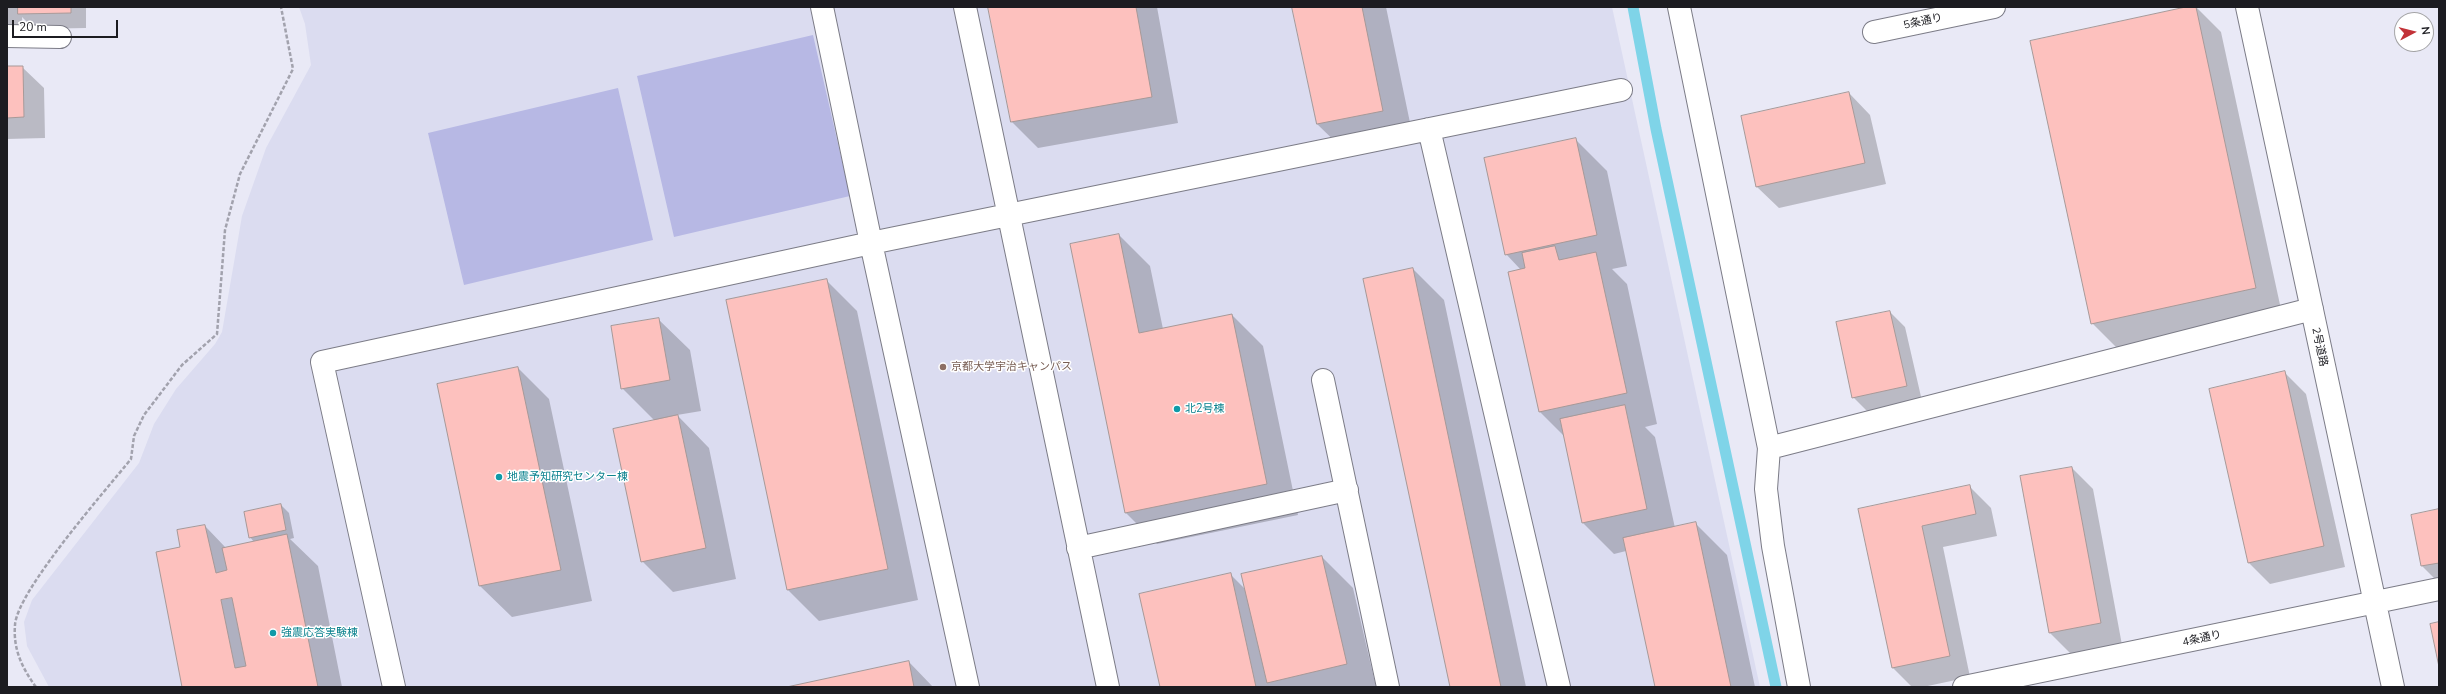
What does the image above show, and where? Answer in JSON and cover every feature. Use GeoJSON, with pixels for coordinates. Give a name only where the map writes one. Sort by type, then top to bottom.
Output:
{"type":"FeatureCollection","features":[{"type":"Feature","properties":{"kind":"street"},"geometry":{"type":"LineString","coordinates":[[822,7],[871,243],[968,687]]}},
{"type":"Feature","properties":{"kind":"street"},"geometry":{"type":"LineString","coordinates":[[964,7],[1108,687]]}},
{"type":"Feature","properties":{"kind":"street"},"geometry":{"type":"LineString","coordinates":[[1679,7],[1769,448],[1766,489],[1773,546],[1799,687]]}},
{"type":"Feature","properties":{"kind":"street","name":"5条通り"},"geometry":{"type":"LineString","coordinates":[[1874,32],[1994,7]]}},
{"type":"Feature","properties":{"kind":"street","name":"2号道路"},"geometry":{"type":"LineString","coordinates":[[2247,7],[2393,687]]}},
{"type":"Feature","properties":{"kind":"street"},"geometry":{"type":"LineString","coordinates":[[7,36],[60,36]]}},
{"type":"Feature","properties":{"kind":"street"},"geometry":{"type":"LineString","coordinates":[[394,687],[322,362],[871,243],[1621,90]]}},
{"type":"Feature","properties":{"kind":"street"},"geometry":{"type":"LineString","coordinates":[[1429,129],[1559,687]]}},
{"type":"Feature","properties":{"kind":"street"},"geometry":{"type":"LineString","coordinates":[[1769,448],[2312,309]]}},
{"type":"Feature","properties":{"kind":"street"},"geometry":{"type":"LineString","coordinates":[[1323,380],[1388,687]]}},
{"type":"Feature","properties":{"kind":"street"},"geometry":{"type":"LineString","coordinates":[[1078,548],[1347,490]]}},
{"type":"Feature","properties":{"kind":"street","name":"4条通り"},"geometry":{"type":"LineString","coordinates":[[1964,687],[2439,590]]}},
{"type":"Feature","properties":{"kind":"path"},"geometry":{"type":"LineString","coordinates":[[36,687],[18,659],[15,624],[23,602],[45,566],[131,459],[134,436],[144,415],[182,365],[217,334],[224,230],[238,181],[293,69],[282,7]]}},
{"type":"Feature","properties":{"kind":"shaded area","name":"京都大学宇治キャンパス"},"geometry":{"type":"Polygon","coordinates":[[[299,7],[1612,7],[1760,687],[49,687],[27,646],[24,622],[32,600],[139,463],[154,424],[176,389],[215,344],[222,332],[242,216],[266,148],[311,65],[305,24],[299,7]]]}},
{"type":"Feature","properties":{"kind":"shaded area"},"geometry":{"type":"Polygon","coordinates":[[[813,35],[850,196],[674,237],[637,76],[813,35]]]}},
{"type":"Feature","properties":{"kind":"shaded area"},"geometry":{"type":"Polygon","coordinates":[[[618,88],[653,240],[464,285],[428,133],[618,88]]]}},
{"type":"Feature","properties":{"kind":"building"},"geometry":{"type":"Polygon","coordinates":[[[18,7],[71,7],[71,13],[18,14],[18,7]]]}},
{"type":"Feature","properties":{"kind":"building"},"geometry":{"type":"Polygon","coordinates":[[[988,7],[1136,7],[1152,97],[1011,122],[988,7]]]}},
{"type":"Feature","properties":{"kind":"building"},"geometry":{"type":"Polygon","coordinates":[[[1292,7],[1362,7],[1383,111],[1317,124],[1292,7]]]}},
{"type":"Feature","properties":{"kind":"building"},"geometry":{"type":"Polygon","coordinates":[[[2186,7],[2196,7],[2256,288],[2091,324],[2030,41],[2186,7]]]}},
{"type":"Feature","properties":{"kind":"building"},"geometry":{"type":"Polygon","coordinates":[[[7,66],[23,66],[24,117],[7,118],[7,66]]]}},
{"type":"Feature","properties":{"kind":"building"},"geometry":{"type":"Polygon","coordinates":[[[1849,92],[1865,163],[1756,187],[1741,116],[1849,92]]]}},
{"type":"Feature","properties":{"kind":"building"},"geometry":{"type":"Polygon","coordinates":[[[1576,138],[1597,235],[1505,255],[1484,158],[1576,138]]]}},
{"type":"Feature","properties":{"kind":"building","name":"北2号棟"},"geometry":{"type":"Polygon","coordinates":[[[1119,234],[1139,333],[1232,314],[1267,484],[1125,513],[1070,244],[1119,234]]]}},
{"type":"Feature","properties":{"kind":"building"},"geometry":{"type":"Polygon","coordinates":[[[1555,246],[1559,260],[1596,252],[1627,393],[1539,412],[1508,272],[1525,268],[1522,253],[1555,246]]]}},
{"type":"Feature","properties":{"kind":"building"},"geometry":{"type":"Polygon","coordinates":[[[1413,268],[1501,687],[1450,687],[1363,279],[1413,268]]]}},
{"type":"Feature","properties":{"kind":"building"},"geometry":{"type":"Polygon","coordinates":[[[827,279],[888,569],[787,590],[726,300],[827,279]]]}},
{"type":"Feature","properties":{"kind":"building"},"geometry":{"type":"Polygon","coordinates":[[[1890,311],[1907,386],[1852,398],[1836,322],[1890,311]]]}},
{"type":"Feature","properties":{"kind":"building"},"geometry":{"type":"Polygon","coordinates":[[[659,318],[670,380],[621,389],[611,326],[659,318]]]}},
{"type":"Feature","properties":{"kind":"building","name":"地震予知研究センター棟"},"geometry":{"type":"Polygon","coordinates":[[[518,367],[561,570],[479,586],[437,384],[518,367]]]}},
{"type":"Feature","properties":{"kind":"building"},"geometry":{"type":"Polygon","coordinates":[[[2285,371],[2324,546],[2248,563],[2209,389],[2285,371]]]}},
{"type":"Feature","properties":{"kind":"building"},"geometry":{"type":"Polygon","coordinates":[[[1625,405],[1647,509],[1582,523],[1560,419],[1625,405]]]}},
{"type":"Feature","properties":{"kind":"building"},"geometry":{"type":"Polygon","coordinates":[[[678,415],[706,548],[641,562],[613,429],[678,415]]]}},
{"type":"Feature","properties":{"kind":"building"},"geometry":{"type":"Polygon","coordinates":[[[2072,467],[2101,623],[2049,633],[2020,476],[2072,467]]]}},
{"type":"Feature","properties":{"kind":"building"},"geometry":{"type":"Polygon","coordinates":[[[1970,485],[1976,514],[1922,526],[1950,656],[1892,668],[1858,509],[1970,485]]]}},
{"type":"Feature","properties":{"kind":"building"},"geometry":{"type":"Polygon","coordinates":[[[281,504],[286,530],[249,538],[244,512],[281,504]]]}},
{"type":"Feature","properties":{"kind":"building"},"geometry":{"type":"Polygon","coordinates":[[[2439,509],[2439,563],[2421,566],[2411,515],[2439,509]]]}},
{"type":"Feature","properties":{"kind":"building"},"geometry":{"type":"Polygon","coordinates":[[[1696,522],[1731,687],[1655,687],[1623,538],[1696,522]]]}},
{"type":"Feature","properties":{"kind":"building","name":"強震応答実験棟"},"geometry":{"type":"Polygon","coordinates":[[[205,525],[216,573],[227,570],[222,548],[287,534],[318,687],[182,687],[156,552],[180,547],[177,530],[205,525]],[[232,598],[221,600],[235,668],[246,666],[232,598]]]}},
{"type":"Feature","properties":{"kind":"building"},"geometry":{"type":"Polygon","coordinates":[[[1322,556],[1347,664],[1267,683],[1241,574],[1322,556]]]}},
{"type":"Feature","properties":{"kind":"building"},"geometry":{"type":"Polygon","coordinates":[[[1231,573],[1256,687],[1160,687],[1139,594],[1231,573]]]}},
{"type":"Feature","properties":{"kind":"building"},"geometry":{"type":"Polygon","coordinates":[[[2439,622],[2439,667],[2430,624],[2439,622]]]}},
{"type":"Feature","properties":{"kind":"building"},"geometry":{"type":"Polygon","coordinates":[[[909,661],[914,687],[787,687],[909,661]]]}},
{"type":"Feature","properties":{"kind":"waterway"},"geometry":{"type":"LineString","coordinates":[[1633,7],[1656,129],[1776,687]]}},
{"type":"Feature","properties":{"kind":"place","name":"京都大学宇治キャンパス"},"geometry":{"type":"Point","coordinates":[943,367]}},
{"type":"Feature","properties":{"kind":"place","name":"北2号棟"},"geometry":{"type":"Point","coordinates":[1177,409]}},
{"type":"Feature","properties":{"kind":"place","name":"地震予知研究センター棟"},"geometry":{"type":"Point","coordinates":[499,477]}},
{"type":"Feature","properties":{"kind":"place","name":"強震応答実験棟"},"geometry":{"type":"Point","coordinates":[273,633]}}]}
